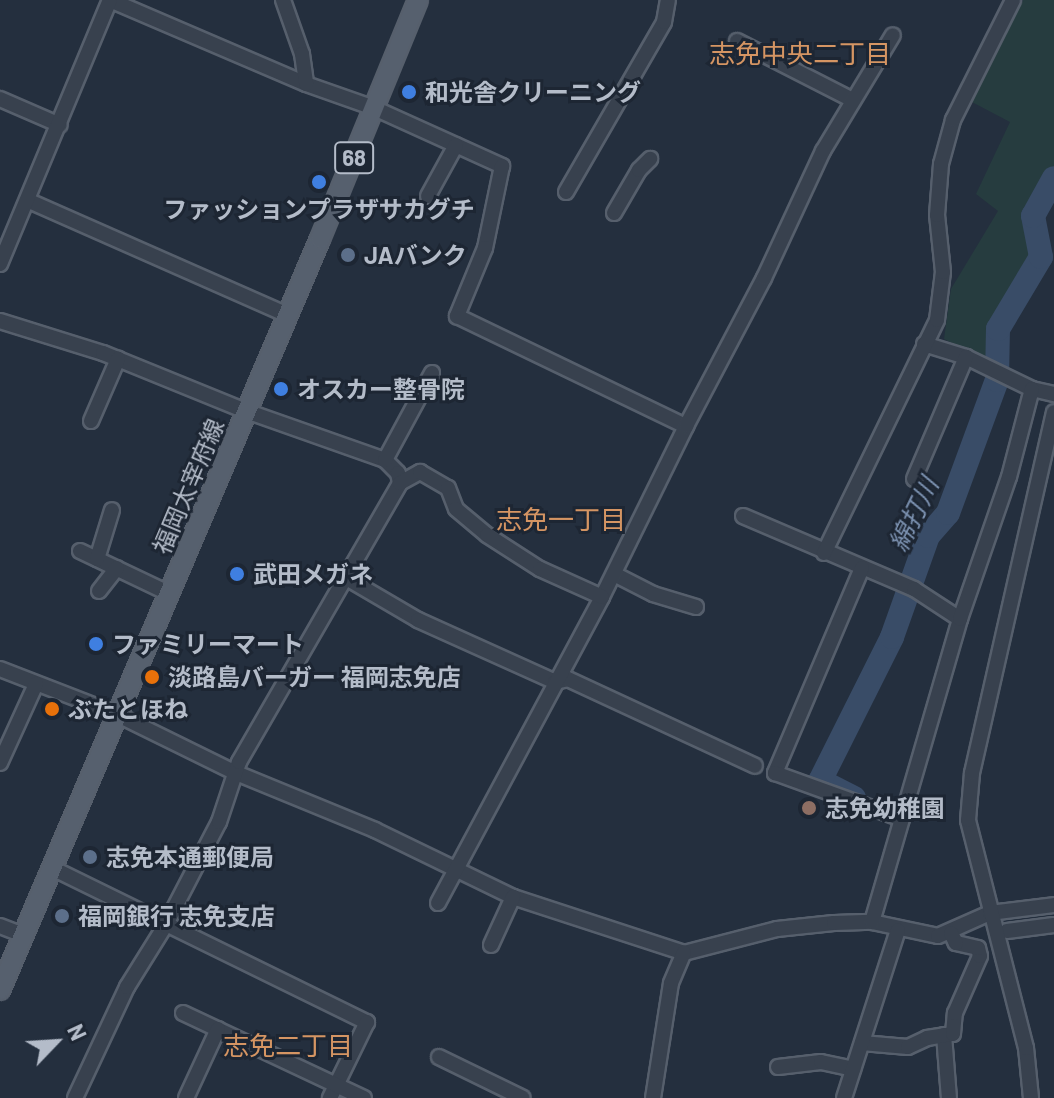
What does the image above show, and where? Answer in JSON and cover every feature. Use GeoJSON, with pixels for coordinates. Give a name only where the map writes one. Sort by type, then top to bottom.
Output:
{"type":"FeatureCollection","features":[{"type":"Feature","properties":{"kind":"main road","name":"福岡太宰府線"},"geometry":{"type":"LineString","coordinates":[[0,990],[288,315],[418,0]]}},
{"type":"Feature","properties":{"kind":"street"},"geometry":{"type":"LineString","coordinates":[[0,264],[29,201],[110,0],[306,84],[374,108],[502,166],[485,248],[457,316],[686,426]]}},
{"type":"Feature","properties":{"kind":"street"},"geometry":{"type":"LineString","coordinates":[[283,0],[302,54],[306,84]]}},
{"type":"Feature","properties":{"kind":"street"},"geometry":{"type":"LineString","coordinates":[[566,192],[664,22],[668,0]]}},
{"type":"Feature","properties":{"kind":"street"},"geometry":{"type":"LineString","coordinates":[[824,553],[937,320],[942,295],[937,215],[941,164],[953,120],[1013,0]]}},
{"type":"Feature","properties":{"kind":"street"},"geometry":{"type":"LineString","coordinates":[[438,903],[614,574],[686,426],[764,278],[823,151],[893,35]]}},
{"type":"Feature","properties":{"kind":"street"},"geometry":{"type":"LineString","coordinates":[[737,41],[853,100]]}},
{"type":"Feature","properties":{"kind":"street"},"geometry":{"type":"LineString","coordinates":[[0,99],[60,125]]}},
{"type":"Feature","properties":{"kind":"street"},"geometry":{"type":"LineString","coordinates":[[428,196],[456,145]]}},
{"type":"Feature","properties":{"kind":"street"},"geometry":{"type":"LineString","coordinates":[[614,213],[639,170],[650,159]]}},
{"type":"Feature","properties":{"kind":"street"},"geometry":{"type":"LineString","coordinates":[[29,201],[288,315]]}},
{"type":"Feature","properties":{"kind":"street"},"geometry":{"type":"LineString","coordinates":[[0,321],[118,359],[246,411],[385,460],[398,473],[400,483]]}},
{"type":"Feature","properties":{"kind":"street"},"geometry":{"type":"LineString","coordinates":[[924,344],[966,357],[1032,389],[1054,394]]}},
{"type":"Feature","properties":{"kind":"street"},"geometry":{"type":"LineString","coordinates":[[914,479],[966,357]]}},
{"type":"Feature","properties":{"kind":"street"},"geometry":{"type":"LineString","coordinates":[[91,421],[118,359]]}},
{"type":"Feature","properties":{"kind":"street"},"geometry":{"type":"LineString","coordinates":[[385,460],[432,373]]}},
{"type":"Feature","properties":{"kind":"street"},"geometry":{"type":"LineString","coordinates":[[872,922],[960,619],[1009,477],[1032,389]]}},
{"type":"Feature","properties":{"kind":"street"},"geometry":{"type":"LineString","coordinates":[[1031,1098],[1026,1048],[968,820],[972,773],[1054,412]]}},
{"type":"Feature","properties":{"kind":"street"},"geometry":{"type":"LineString","coordinates":[[75,1098],[127,987],[165,926],[219,822],[236,773],[343,576],[400,483],[420,472],[448,488],[456,509],[487,535],[540,569],[602,597]]}},
{"type":"Feature","properties":{"kind":"street"},"geometry":{"type":"LineString","coordinates":[[97,559],[112,510]]}},
{"type":"Feature","properties":{"kind":"street"},"geometry":{"type":"LineString","coordinates":[[743,516],[914,589],[960,619]]}},
{"type":"Feature","properties":{"kind":"street"},"geometry":{"type":"LineString","coordinates":[[80,551],[168,593]]}},
{"type":"Feature","properties":{"kind":"street"},"geometry":{"type":"LineString","coordinates":[[99,591],[117,568]]}},
{"type":"Feature","properties":{"kind":"street"},"geometry":{"type":"LineString","coordinates":[[862,568],[775,773],[902,819]]}},
{"type":"Feature","properties":{"kind":"street"},"geometry":{"type":"LineString","coordinates":[[614,574],[653,594],[696,607]]}},
{"type":"Feature","properties":{"kind":"street"},"geometry":{"type":"LineString","coordinates":[[343,576],[418,620],[555,682],[568,679],[755,766]]}},
{"type":"Feature","properties":{"kind":"street"},"geometry":{"type":"LineString","coordinates":[[0,669],[116,714],[236,773],[375,830],[513,897],[684,953],[777,929],[872,922],[898,930],[938,936],[951,933],[990,913],[1054,905]]}},
{"type":"Feature","properties":{"kind":"street"},"geometry":{"type":"LineString","coordinates":[[0,763],[36,684]]}},
{"type":"Feature","properties":{"kind":"street"},"geometry":{"type":"LineString","coordinates":[[52,868],[165,926],[367,1022],[330,1098]]}},
{"type":"Feature","properties":{"kind":"street"},"geometry":{"type":"LineString","coordinates":[[491,945],[513,897]]}},
{"type":"Feature","properties":{"kind":"street"},"geometry":{"type":"LineString","coordinates":[[1007,931],[1054,925]]}},
{"type":"Feature","properties":{"kind":"street"},"geometry":{"type":"LineString","coordinates":[[0,926],[23,935]]}},
{"type":"Feature","properties":{"kind":"street"},"geometry":{"type":"LineString","coordinates":[[844,1098],[898,930]]}},
{"type":"Feature","properties":{"kind":"street"},"geometry":{"type":"LineString","coordinates":[[862,1043],[908,1047],[953,1034],[955,1013],[980,956],[978,948],[956,943],[951,933]]}},
{"type":"Feature","properties":{"kind":"street"},"geometry":{"type":"LineString","coordinates":[[653,1098],[668,997],[684,953]]}},
{"type":"Feature","properties":{"kind":"street"},"geometry":{"type":"LineString","coordinates":[[183,1013],[364,1098]]}},
{"type":"Feature","properties":{"kind":"street"},"geometry":{"type":"LineString","coordinates":[[186,1098],[218,1029]]}},
{"type":"Feature","properties":{"kind":"street"},"geometry":{"type":"LineString","coordinates":[[944,1035],[949,1098]]}},
{"type":"Feature","properties":{"kind":"street"},"geometry":{"type":"LineString","coordinates":[[439,1057],[523,1098]]}},
{"type":"Feature","properties":{"kind":"street"},"geometry":{"type":"LineString","coordinates":[[778,1067],[821,1062],[853,1069]]}},
{"type":"Feature","properties":{"kind":"green space"},"geometry":{"type":"Polygon","coordinates":[[[1023,0],[1054,0],[1054,175],[1028,218],[1039,258],[994,336],[997,365],[944,339],[951,289],[998,211],[976,194],[1010,122],[970,101],[1023,0]]]}},
{"type":"Feature","properties":{"kind":"waterway","name":"綿打川"},"geometry":{"type":"LineString","coordinates":[[854,798],[820,781],[892,637],[928,536],[948,513],[997,380],[998,329],[1041,257],[1033,216],[1054,178]]}},
{"type":"Feature","properties":{"kind":"place","name":"和光舎クリーニング"},"geometry":{"type":"Point","coordinates":[409,92]}},
{"type":"Feature","properties":{"kind":"place","name":"ファッションプラザサカグチ"},"geometry":{"type":"Point","coordinates":[319,182]}},
{"type":"Feature","properties":{"kind":"place","name":"JAバンク"},"geometry":{"type":"Point","coordinates":[348,255]}},
{"type":"Feature","properties":{"kind":"place","name":"オスカー整骨院"},"geometry":{"type":"Point","coordinates":[281,389]}},
{"type":"Feature","properties":{"kind":"place","name":"武田メガネ"},"geometry":{"type":"Point","coordinates":[237,574]}},
{"type":"Feature","properties":{"kind":"place","name":"ファミリーマート"},"geometry":{"type":"Point","coordinates":[96,644]}},
{"type":"Feature","properties":{"kind":"place","name":"淡路島バーガー 福岡志免店"},"geometry":{"type":"Point","coordinates":[152,677]}},
{"type":"Feature","properties":{"kind":"place","name":"ぶたとほね"},"geometry":{"type":"Point","coordinates":[52,709]}},
{"type":"Feature","properties":{"kind":"place","name":"志免幼稚園"},"geometry":{"type":"Point","coordinates":[809,808]}},
{"type":"Feature","properties":{"kind":"place","name":"志免本通郵便局"},"geometry":{"type":"Point","coordinates":[90,857]}},
{"type":"Feature","properties":{"kind":"place","name":"福岡銀行 志免支店"},"geometry":{"type":"Point","coordinates":[62,916]}},
{"type":"Feature","properties":{"kind":"district","name":"志免中央二丁目"},"geometry":{"type":"Point","coordinates":[800,53]}},
{"type":"Feature","properties":{"kind":"district","name":"志免一丁目"},"geometry":{"type":"Point","coordinates":[561,519]}},
{"type":"Feature","properties":{"kind":"district","name":"志免二丁目"},"geometry":{"type":"Point","coordinates":[288,1045]}}]}
